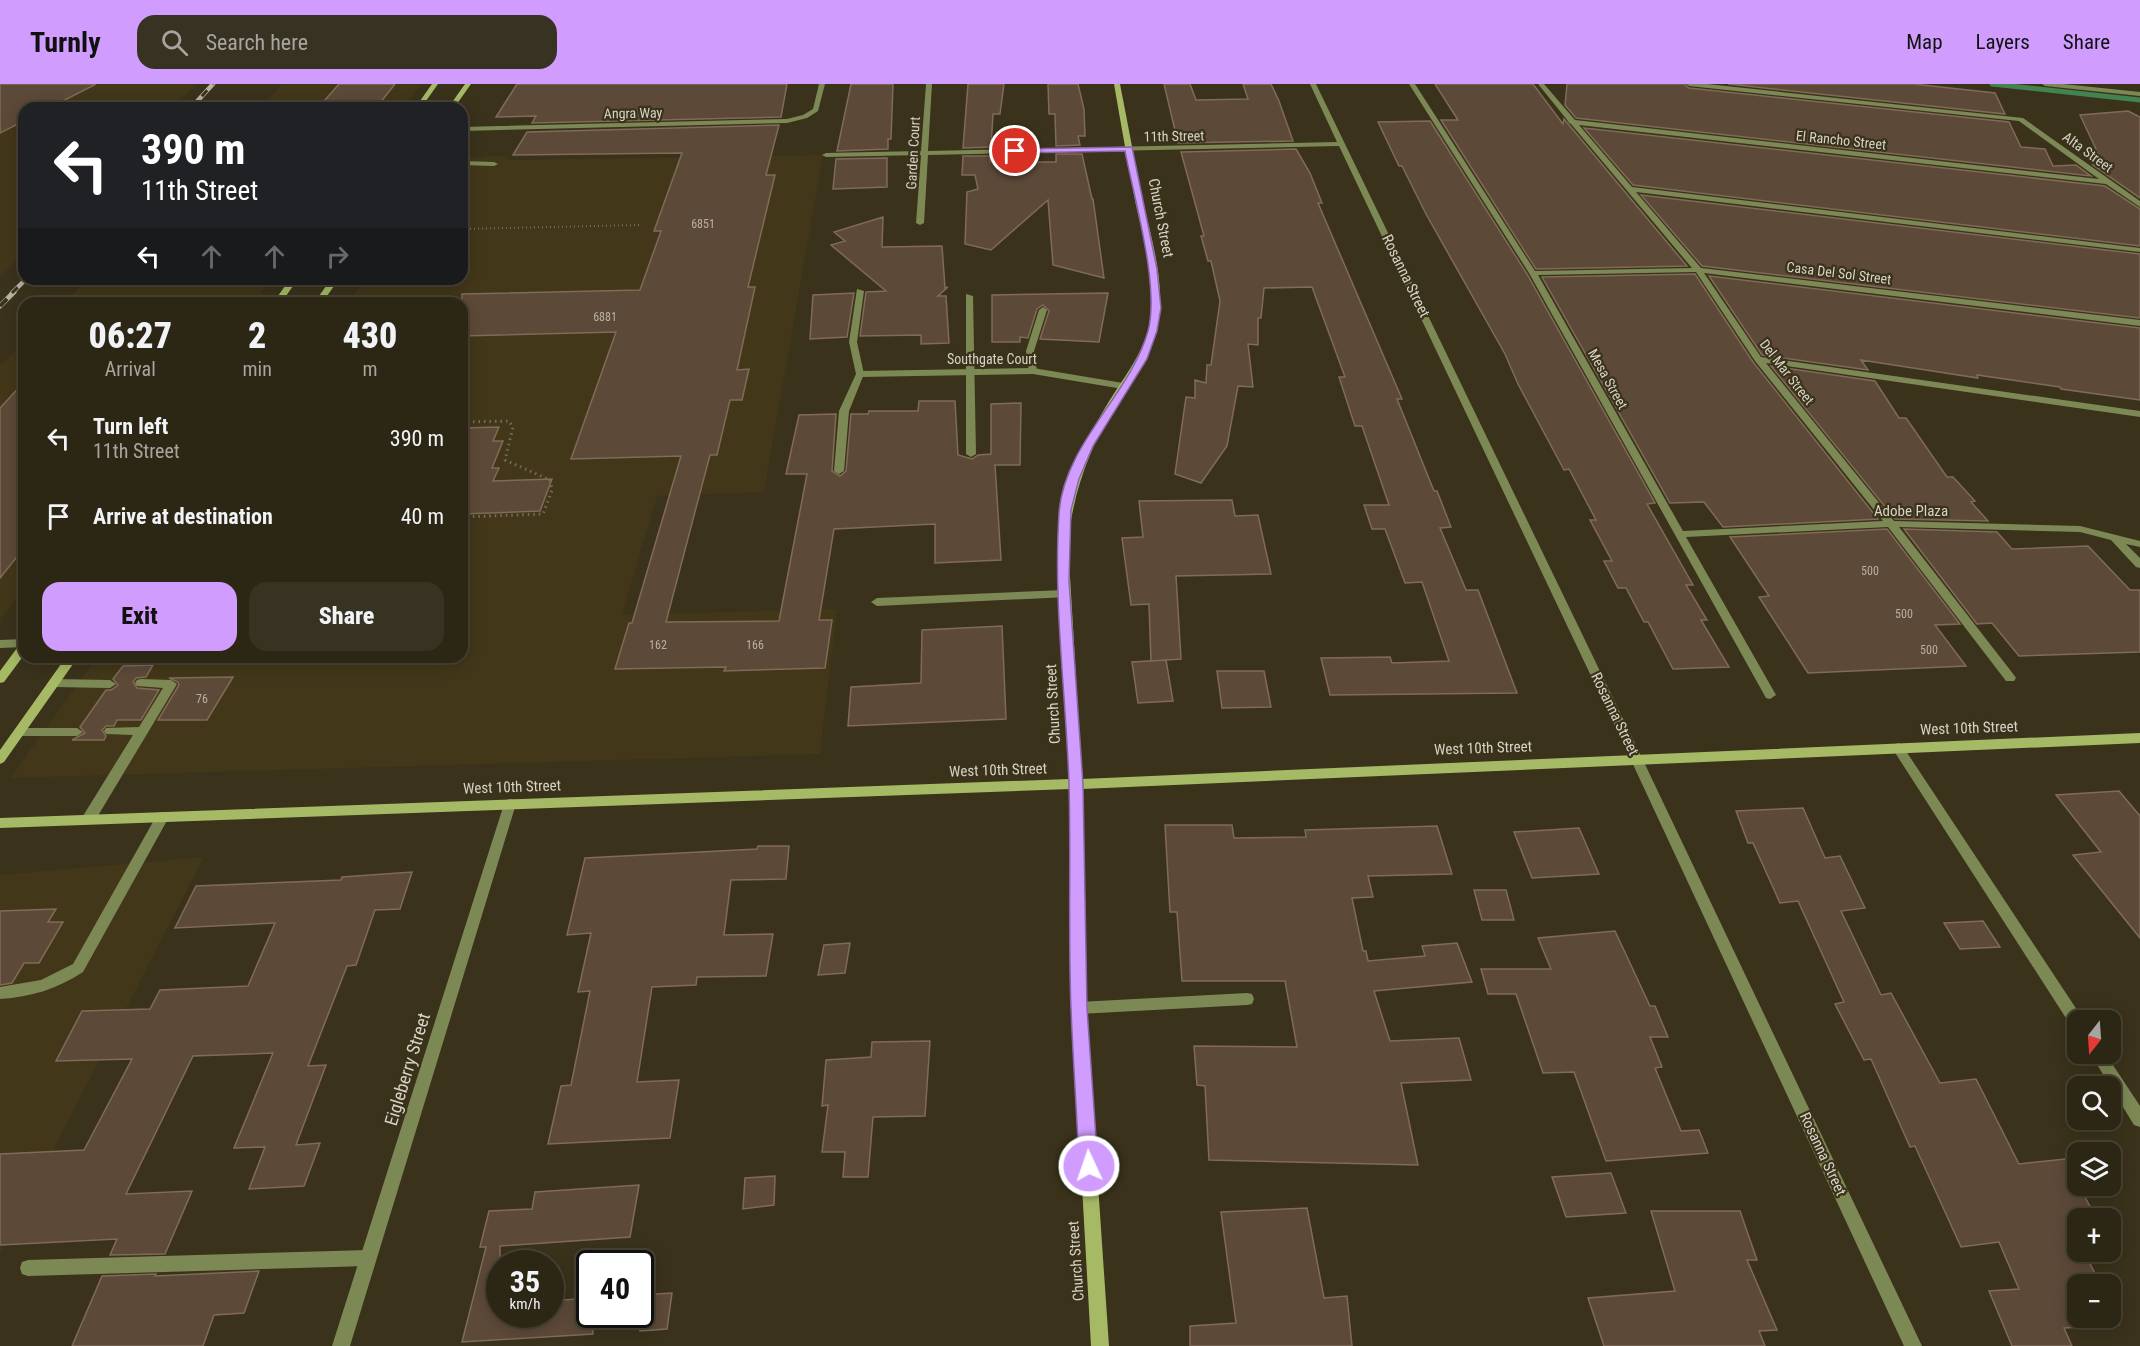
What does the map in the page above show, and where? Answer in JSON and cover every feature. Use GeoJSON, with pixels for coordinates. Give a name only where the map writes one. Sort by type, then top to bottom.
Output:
{"type":"FeatureCollection","features":[{"type":"Feature","properties":{"kind":"street"},"geometry":{"type":"LineString","coordinates":[[422,102],[435,84]]}},
{"type":"Feature","properties":{"kind":"street"},"geometry":{"type":"LineString","coordinates":[[455,102],[468,84]]}},
{"type":"Feature","properties":{"kind":"street","name":"Angra Way"},"geometry":{"type":"LineString","coordinates":[[468,129],[777,122],[805,117],[818,107],[822,84]]}},
{"type":"Feature","properties":{"kind":"street","name":"Garden Court"},"geometry":{"type":"LineString","coordinates":[[920,223],[929,84]]}},
{"type":"Feature","properties":{"kind":"street","name":"Church Street"},"geometry":{"type":"LineString","coordinates":[[1100,1346],[1079,1008],[1076,784],[1063,543],[1065,510],[1088,446],[1123,386],[1142,359],[1152,331],[1156,308],[1153,269],[1116,84]]}},
{"type":"Feature","properties":{"kind":"street","name":"Rosanna Street"},"geometry":{"type":"LineString","coordinates":[[1313,84],[1636,758],[1913,1346]]}},
{"type":"Feature","properties":{"kind":"street","name":"Mesa Street"},"geometry":{"type":"LineString","coordinates":[[1412,84],[1533,273],[1770,695]]}},
{"type":"Feature","properties":{"kind":"street","name":"Del Mar Street"},"geometry":{"type":"LineString","coordinates":[[1541,84],[1698,270],[1758,359],[1891,524],[2010,678]]}},
{"type":"Feature","properties":{"kind":"street","name":"Alta Street"},"geometry":{"type":"LineString","coordinates":[[1689,84],[2021,118],[2140,205]]}},
{"type":"Feature","properties":{"kind":"street"},"geometry":{"type":"LineString","coordinates":[[2045,84],[2140,94]]}},
{"type":"Feature","properties":{"kind":"street","name":"El Rancho Street"},"geometry":{"type":"LineString","coordinates":[[1571,122],[2109,182]]}},
{"type":"Feature","properties":{"kind":"street","name":"11th Street"},"geometry":{"type":"LineString","coordinates":[[826,155],[1343,144]]}},
{"type":"Feature","properties":{"kind":"street"},"geometry":{"type":"LineString","coordinates":[[468,163],[494,164]]}},
{"type":"Feature","properties":{"kind":"street"},"geometry":{"type":"LineString","coordinates":[[1629,189],[2140,250]]}},
{"type":"Feature","properties":{"kind":"street","name":"Casa Del Sol Street"},"geometry":{"type":"LineString","coordinates":[[1533,273],[1698,270],[2140,323]]}},
{"type":"Feature","properties":{"kind":"street"},"geometry":{"type":"LineString","coordinates":[[839,471],[844,411],[860,374],[853,342],[860,291]]}},
{"type":"Feature","properties":{"kind":"street"},"geometry":{"type":"LineString","coordinates":[[969,296],[971,454]]}},
{"type":"Feature","properties":{"kind":"street"},"geometry":{"type":"LineString","coordinates":[[1033,371],[1030,351],[1043,310]]}},
{"type":"Feature","properties":{"kind":"street"},"geometry":{"type":"LineString","coordinates":[[1758,359],[2140,414]]}},
{"type":"Feature","properties":{"kind":"street","name":"Southgate Court"},"geometry":{"type":"LineString","coordinates":[[860,374],[1033,371],[1123,386]]}},
{"type":"Feature","properties":{"kind":"street","name":"Adobe Plaza"},"geometry":{"type":"LineString","coordinates":[[1680,534],[1891,524],[2080,529],[2140,544]]}},
{"type":"Feature","properties":{"kind":"street"},"geometry":{"type":"LineString","coordinates":[[2114,538],[2140,565]]}},
{"type":"Feature","properties":{"kind":"street"},"geometry":{"type":"LineString","coordinates":[[877,602],[1064,594]]}},
{"type":"Feature","properties":{"kind":"street"},"geometry":{"type":"LineString","coordinates":[[0,644],[18,645]]}},
{"type":"Feature","properties":{"kind":"street"},"geometry":{"type":"LineString","coordinates":[[0,679],[18,654]]}},
{"type":"Feature","properties":{"kind":"street"},"geometry":{"type":"LineString","coordinates":[[0,759],[68,663]]}},
{"type":"Feature","properties":{"kind":"street"},"geometry":{"type":"LineString","coordinates":[[54,683],[110,684]]}},
{"type":"Feature","properties":{"kind":"street"},"geometry":{"type":"LineString","coordinates":[[88,819],[171,684],[141,684]]}},
{"type":"Feature","properties":{"kind":"street"},"geometry":{"type":"LineString","coordinates":[[110,731],[142,731]]}},
{"type":"Feature","properties":{"kind":"street"},"geometry":{"type":"LineString","coordinates":[[19,732],[77,732]]}},
{"type":"Feature","properties":{"kind":"street","name":"West 10th Street"},"geometry":{"type":"LineString","coordinates":[[0,823],[1076,784],[2140,738]]}},
{"type":"Feature","properties":{"kind":"street"},"geometry":{"type":"LineString","coordinates":[[1898,748],[2069,1010]]}},
{"type":"Feature","properties":{"kind":"street","name":"Eigleberry Street"},"geometry":{"type":"LineString","coordinates":[[341,1346],[510,804]]}},
{"type":"Feature","properties":{"kind":"street"},"geometry":{"type":"LineString","coordinates":[[0,993],[54,984],[78,968],[163,817]]}},
{"type":"Feature","properties":{"kind":"street"},"geometry":{"type":"LineString","coordinates":[[1079,1008],[1247,999]]}},
{"type":"Feature","properties":{"kind":"street"},"geometry":{"type":"LineString","coordinates":[[2104,1064],[2140,1119]]}},
{"type":"Feature","properties":{"kind":"street"},"geometry":{"type":"LineString","coordinates":[[28,1268],[368,1258]]}},
{"type":"Feature","properties":{"kind":"path"},"geometry":{"type":"LineString","coordinates":[[468,229],[639,225]]}},
{"type":"Feature","properties":{"kind":"path"},"geometry":{"type":"LineString","coordinates":[[468,422],[509,421],[513,427],[505,460],[550,480],[552,490],[543,514],[468,517]]}},
{"type":"Feature","properties":{"kind":"shaded area"},"geometry":{"type":"Polygon","coordinates":[[[0,84],[196,84],[179,102],[18,102],[18,259],[0,276],[0,84]]]}},
{"type":"Feature","properties":{"kind":"shaded area"},"geometry":{"type":"Polygon","coordinates":[[[282,84],[421,84],[408,102],[266,102],[282,84]]]}},
{"type":"Feature","properties":{"kind":"shaded area"},"geometry":{"type":"Polygon","coordinates":[[[823,155],[764,492],[657,496],[622,615],[837,609],[820,754],[10,778],[93,663],[468,663],[468,297],[353,297],[360,285],[468,285],[468,157],[504,156],[510,160],[823,155]]]}},
{"type":"Feature","properties":{"kind":"shaded area"},"geometry":{"type":"Polygon","coordinates":[[[82,285],[267,285],[258,297],[70,297],[82,285]]]}},
{"type":"Feature","properties":{"kind":"shaded area"},"geometry":{"type":"Polygon","coordinates":[[[18,349],[18,596],[0,619],[0,366],[18,349]]]}},
{"type":"Feature","properties":{"kind":"shaded area"},"geometry":{"type":"Polygon","coordinates":[[[204,857],[0,1253],[0,875],[204,857]]]}},
{"type":"Feature","properties":{"kind":"building"},"geometry":{"type":"Polygon","coordinates":[[[0,84],[96,84],[61,102],[18,102],[18,124],[0,133],[0,84]]]}},
{"type":"Feature","properties":{"kind":"building"},"geometry":{"type":"Polygon","coordinates":[[[339,84],[395,84],[381,102],[323,102],[339,84]]]}},
{"type":"Feature","properties":{"kind":"building"},"geometry":{"type":"Polygon","coordinates":[[[517,84],[787,84],[781,117],[532,123],[536,116],[496,117],[517,84]]]}},
{"type":"Feature","properties":{"kind":"building"},"geometry":{"type":"Polygon","coordinates":[[[851,84],[893,84],[891,139],[888,139],[888,149],[837,151],[851,84]]]}},
{"type":"Feature","properties":{"kind":"building"},"geometry":{"type":"Polygon","coordinates":[[[968,84],[1004,84],[1000,114],[993,114],[991,147],[963,148],[968,84]]]}},
{"type":"Feature","properties":{"kind":"building"},"geometry":{"type":"Polygon","coordinates":[[[1048,84],[1078,84],[1084,109],[1085,136],[1078,136],[1080,145],[1056,146],[1055,114],[1049,114],[1048,84]]]}},
{"type":"Feature","properties":{"kind":"building"},"geometry":{"type":"Polygon","coordinates":[[[1164,84],[1190,84],[1196,100],[1248,99],[1243,84],[1271,84],[1293,141],[1178,143],[1164,84]]]}},
{"type":"Feature","properties":{"kind":"building"},"geometry":{"type":"Polygon","coordinates":[[[1435,84],[1533,84],[1563,124],[1564,119],[1687,266],[1536,269],[1441,120],[1458,120],[1435,84]]]}},
{"type":"Feature","properties":{"kind":"building"},"geometry":{"type":"Polygon","coordinates":[[[1567,84],[1684,84],[1689,88],[2009,122],[2021,147],[2045,149],[2053,166],[2076,165],[2091,176],[1576,118],[1565,105],[1567,84]]]}},
{"type":"Feature","properties":{"kind":"building"},"geometry":{"type":"Polygon","coordinates":[[[1728,84],[1914,84],[1995,93],[2005,114],[1728,84]]]}},
{"type":"Feature","properties":{"kind":"building"},"geometry":{"type":"Polygon","coordinates":[[[2128,111],[2140,117],[2140,198],[2093,165],[2103,164],[2080,115],[2128,111]]]}},
{"type":"Feature","properties":{"kind":"building"},"geometry":{"type":"Polygon","coordinates":[[[1430,121],[1527,274],[1655,503],[1647,504],[1693,585],[1686,585],[1707,620],[1701,620],[1729,667],[1673,669],[1648,622],[1644,622],[1626,588],[1618,588],[1604,561],[1612,561],[1590,520],[1596,520],[1569,469],[1564,470],[1518,384],[1505,354],[1426,214],[1402,166],[1399,166],[1378,122],[1430,121]]]}},
{"type":"Feature","properties":{"kind":"building"},"geometry":{"type":"Polygon","coordinates":[[[779,125],[766,175],[775,175],[748,287],[755,287],[737,370],[749,369],[742,400],[730,400],[717,455],[710,455],[666,622],[779,621],[807,474],[786,474],[799,415],[836,414],[832,471],[840,476],[846,471],[851,414],[868,414],[869,411],[918,411],[919,401],[955,401],[958,455],[972,459],[978,455],[991,454],[991,404],[1021,403],[1020,465],[995,465],[1001,560],[935,563],[935,524],[834,529],[819,620],[832,620],[825,668],[724,671],[726,667],[615,669],[629,623],[632,623],[681,456],[571,459],[616,332],[468,336],[468,297],[462,297],[462,294],[640,290],[661,231],[654,231],[682,153],[513,155],[527,132],[779,125]]]}},
{"type":"Feature","properties":{"kind":"building"},"geometry":{"type":"Polygon","coordinates":[[[1584,128],[2105,186],[2140,209],[2140,246],[1633,185],[1584,128]]]}},
{"type":"Feature","properties":{"kind":"building"},"geometry":{"type":"Polygon","coordinates":[[[1296,149],[1310,173],[1322,203],[1318,203],[1402,399],[1397,399],[1451,527],[1440,528],[1466,590],[1478,590],[1517,693],[1330,695],[1321,658],[1390,657],[1392,663],[1449,661],[1422,582],[1405,583],[1385,529],[1372,529],[1364,505],[1389,505],[1362,426],[1355,426],[1339,377],[1345,377],[1312,287],[1264,288],[1261,318],[1258,318],[1258,345],[1248,344],[1253,387],[1238,386],[1227,446],[1201,483],[1175,474],[1186,397],[1195,398],[1195,380],[1206,383],[1207,365],[1211,365],[1220,301],[1211,261],[1208,261],[1201,236],[1204,236],[1181,152],[1296,149]]]}},
{"type":"Feature","properties":{"kind":"building"},"geometry":{"type":"Polygon","coordinates":[[[1056,154],[1082,154],[1093,199],[1104,278],[1053,265],[1048,200],[991,250],[965,244],[967,192],[978,189],[975,175],[962,175],[963,156],[990,156],[990,162],[1056,162],[1056,154]]]}},
{"type":"Feature","properties":{"kind":"building"},"geometry":{"type":"Polygon","coordinates":[[[887,158],[887,187],[833,189],[836,159],[887,158]]]}},
{"type":"Feature","properties":{"kind":"building"},"geometry":{"type":"Polygon","coordinates":[[[1641,195],[2140,254],[2140,318],[1702,266],[1641,195]]]}},
{"type":"Feature","properties":{"kind":"building"},"geometry":{"type":"Polygon","coordinates":[[[883,217],[882,247],[942,246],[945,288],[948,287],[938,296],[946,296],[949,343],[921,344],[921,335],[860,336],[866,292],[886,291],[831,245],[845,241],[834,232],[883,217]]]}},
{"type":"Feature","properties":{"kind":"building"},"geometry":{"type":"Polygon","coordinates":[[[1695,274],[1753,362],[1878,519],[1723,527],[1704,502],[1670,503],[1542,277],[1695,274]]]}},
{"type":"Feature","properties":{"kind":"building"},"geometry":{"type":"Polygon","coordinates":[[[1709,276],[2140,328],[2140,400],[1861,360],[1868,370],[1762,355],[1709,276]]]}},
{"type":"Feature","properties":{"kind":"building"},"geometry":{"type":"Polygon","coordinates":[[[854,293],[847,337],[810,339],[813,295],[854,293]]]}},
{"type":"Feature","properties":{"kind":"building"},"geometry":{"type":"Polygon","coordinates":[[[1108,293],[1099,342],[1040,339],[1049,311],[1043,305],[1037,309],[1028,338],[1020,337],[1020,342],[992,342],[992,295],[1108,293]]]}},
{"type":"Feature","properties":{"kind":"building"},"geometry":{"type":"Polygon","coordinates":[[[1771,366],[1875,381],[1899,418],[1906,418],[1947,477],[1953,477],[1975,501],[1971,502],[1988,521],[1895,519],[1771,366]]]}},
{"type":"Feature","properties":{"kind":"building"},"geometry":{"type":"Polygon","coordinates":[[[18,388],[18,556],[0,578],[0,408],[18,388]]]}},
{"type":"Feature","properties":{"kind":"building"},"geometry":{"type":"Polygon","coordinates":[[[499,427],[493,441],[503,441],[492,468],[499,468],[493,481],[552,479],[540,511],[468,514],[468,428],[499,427]]]}},
{"type":"Feature","properties":{"kind":"building"},"geometry":{"type":"Polygon","coordinates":[[[1232,500],[1235,516],[1258,515],[1271,574],[1176,576],[1181,659],[1151,661],[1149,604],[1131,605],[1122,538],[1143,537],[1139,501],[1232,500]]]}},
{"type":"Feature","properties":{"kind":"building"},"geometry":{"type":"Polygon","coordinates":[[[1887,529],[1960,624],[1935,625],[1966,666],[1808,673],[1759,597],[1769,596],[1730,537],[1887,529]]]}},
{"type":"Feature","properties":{"kind":"building"},"geometry":{"type":"Polygon","coordinates":[[[1904,529],[1997,532],[2012,549],[2088,546],[2130,590],[2140,590],[2140,652],[2019,656],[1992,623],[1977,624],[1904,529]]]}},
{"type":"Feature","properties":{"kind":"building"},"geometry":{"type":"Polygon","coordinates":[[[1002,626],[1006,719],[848,726],[851,687],[921,683],[922,630],[1002,626]]]}},
{"type":"Feature","properties":{"kind":"building"},"geometry":{"type":"Polygon","coordinates":[[[1166,660],[1173,701],[1138,703],[1132,662],[1166,660]]]}},
{"type":"Feature","properties":{"kind":"building"},"geometry":{"type":"Polygon","coordinates":[[[153,665],[146,677],[136,678],[133,682],[137,688],[159,690],[141,720],[117,720],[114,726],[106,726],[102,730],[106,736],[104,740],[72,740],[85,733],[80,727],[106,690],[111,690],[118,685],[113,679],[123,666],[153,665]]]}},
{"type":"Feature","properties":{"kind":"building"},"geometry":{"type":"Polygon","coordinates":[[[1217,671],[1264,671],[1271,707],[1222,708],[1217,671]]]}},
{"type":"Feature","properties":{"kind":"building"},"geometry":{"type":"Polygon","coordinates":[[[233,677],[207,720],[158,720],[179,685],[178,682],[169,678],[233,677]]]}},
{"type":"Feature","properties":{"kind":"building"},"geometry":{"type":"Polygon","coordinates":[[[2119,791],[2140,816],[2140,938],[2073,855],[2101,852],[2056,795],[2119,791]]]}},
{"type":"Feature","properties":{"kind":"building"},"geometry":{"type":"Polygon","coordinates":[[[1803,808],[1825,858],[1840,856],[1865,908],[1841,911],[1881,995],[1891,993],[1940,1083],[1976,1079],[2019,1164],[2065,1159],[2067,1196],[2084,1196],[2091,1208],[2067,1208],[2067,1262],[2089,1262],[2095,1274],[2067,1274],[2067,1328],[2064,1328],[2072,1346],[2012,1346],[1989,1291],[2019,1289],[1999,1242],[1961,1247],[1915,1146],[1910,1147],[1871,1059],[1864,1060],[1835,1004],[1844,1002],[1798,901],[1780,903],[1753,843],[1748,843],[1736,811],[1803,808]]]}},
{"type":"Feature","properties":{"kind":"building"},"geometry":{"type":"Polygon","coordinates":[[[1165,825],[1232,825],[1234,838],[1306,837],[1305,830],[1437,826],[1452,874],[1368,876],[1373,897],[1352,898],[1363,951],[1366,951],[1368,961],[1425,956],[1422,946],[1457,943],[1472,982],[1374,991],[1390,1041],[1459,1038],[1471,1080],[1401,1083],[1418,1165],[1209,1160],[1205,1086],[1197,1085],[1194,1046],[1297,1047],[1285,981],[1182,981],[1177,912],[1170,912],[1165,825]]]}},
{"type":"Feature","properties":{"kind":"building"},"geometry":{"type":"Polygon","coordinates":[[[1579,828],[1599,874],[1532,878],[1514,832],[1579,828]]]}},
{"type":"Feature","properties":{"kind":"building"},"geometry":{"type":"Polygon","coordinates":[[[758,846],[789,846],[786,879],[731,880],[724,935],[773,934],[766,976],[697,977],[696,985],[652,987],[637,1082],[679,1080],[670,1138],[548,1144],[561,1086],[571,1085],[590,991],[578,992],[591,933],[567,935],[585,858],[757,849],[758,846]]]}},
{"type":"Feature","properties":{"kind":"building"},"geometry":{"type":"Polygon","coordinates":[[[412,872],[400,909],[375,910],[356,965],[347,966],[308,1066],[326,1065],[296,1145],[320,1143],[304,1186],[249,1189],[265,1147],[234,1148],[273,1053],[193,1056],[126,1194],[192,1191],[165,1254],[110,1255],[117,1239],[0,1245],[0,1154],[84,1150],[132,1059],[56,1061],[82,1011],[150,1009],[160,990],[248,986],[275,923],[175,928],[196,886],[341,880],[342,877],[412,872]]]}},
{"type":"Feature","properties":{"kind":"building"},"geometry":{"type":"Polygon","coordinates":[[[1474,890],[1506,890],[1514,920],[1482,920],[1474,890]]]}},
{"type":"Feature","properties":{"kind":"building"},"geometry":{"type":"Polygon","coordinates":[[[56,909],[48,922],[63,922],[39,963],[24,963],[12,983],[0,985],[0,911],[56,909]]]}},
{"type":"Feature","properties":{"kind":"building"},"geometry":{"type":"Polygon","coordinates":[[[1983,921],[2000,947],[1960,949],[1944,923],[1983,921]]]}},
{"type":"Feature","properties":{"kind":"building"},"geometry":{"type":"Polygon","coordinates":[[[1615,931],[1650,1006],[1655,1006],[1668,1037],[1650,1037],[1662,1067],[1655,1068],[1681,1131],[1699,1130],[1708,1153],[1606,1161],[1574,1072],[1543,1073],[1516,994],[1488,994],[1481,969],[1551,969],[1538,938],[1615,931]]]}},
{"type":"Feature","properties":{"kind":"building"},"geometry":{"type":"Polygon","coordinates":[[[850,943],[845,973],[818,975],[824,945],[850,943]]]}},
{"type":"Feature","properties":{"kind":"building"},"geometry":{"type":"Polygon","coordinates":[[[930,1041],[925,1116],[873,1117],[868,1177],[843,1177],[845,1152],[822,1152],[828,1105],[822,1106],[826,1060],[871,1057],[872,1042],[930,1041]]]}},
{"type":"Feature","properties":{"kind":"building"},"geometry":{"type":"Polygon","coordinates":[[[1611,1173],[1626,1213],[1566,1217],[1552,1177],[1611,1173]]]}},
{"type":"Feature","properties":{"kind":"building"},"geometry":{"type":"Polygon","coordinates":[[[775,1176],[774,1205],[743,1209],[745,1178],[775,1176]]]}},
{"type":"Feature","properties":{"kind":"building"},"geometry":{"type":"Polygon","coordinates":[[[639,1185],[630,1237],[500,1246],[500,1250],[486,1250],[486,1328],[564,1328],[564,1300],[576,1299],[576,1328],[592,1328],[593,1334],[462,1342],[486,1247],[480,1247],[489,1211],[532,1209],[535,1192],[639,1185]]]}},
{"type":"Feature","properties":{"kind":"building"},"geometry":{"type":"Polygon","coordinates":[[[1307,1208],[1324,1298],[1347,1296],[1352,1346],[1190,1346],[1190,1326],[1236,1323],[1221,1212],[1307,1208]]]}},
{"type":"Feature","properties":{"kind":"building"},"geometry":{"type":"Polygon","coordinates":[[[1651,1211],[1740,1211],[1757,1260],[1747,1260],[1777,1330],[1759,1331],[1765,1346],[1604,1346],[1588,1298],[1675,1291],[1651,1211]]]}},
{"type":"Feature","properties":{"kind":"building"},"geometry":{"type":"Polygon","coordinates":[[[259,1271],[244,1313],[214,1315],[203,1346],[72,1346],[102,1276],[259,1271]]]}},
{"type":"Feature","properties":{"kind":"building"},"geometry":{"type":"Polygon","coordinates":[[[672,1293],[667,1329],[640,1331],[640,1328],[654,1328],[654,1294],[672,1293]]]}},
{"type":"Feature","properties":{"kind":"waterway"},"geometry":{"type":"LineString","coordinates":[[1992,84],[2140,100]]}},
{"type":"Feature","properties":{"kind":"railway"},"geometry":{"type":"LineString","coordinates":[[196,102],[213,84]]}},
{"type":"Feature","properties":{"kind":"railway"},"geometry":{"type":"LineString","coordinates":[[12,293],[20,285]]}},
{"type":"Feature","properties":{"kind":"railway"},"geometry":{"type":"LineString","coordinates":[[0,306],[14,292]]}},
{"type":"Feature","properties":{"kind":"route"},"geometry":{"type":"LineString","coordinates":[[1015,151],[1129,148],[1153,269],[1156,308],[1152,331],[1142,359],[1123,386],[1088,446],[1074,479],[1065,510],[1063,581],[1076,784],[1079,1008],[1089,1166]]}}]}
